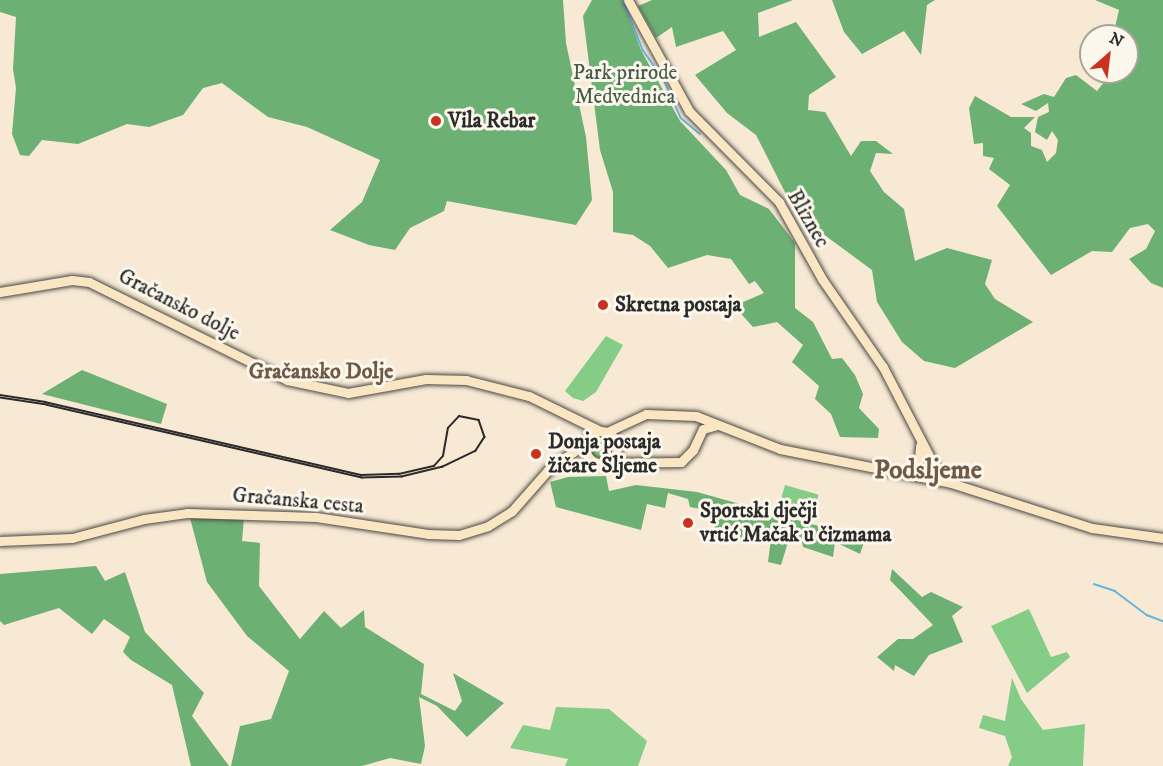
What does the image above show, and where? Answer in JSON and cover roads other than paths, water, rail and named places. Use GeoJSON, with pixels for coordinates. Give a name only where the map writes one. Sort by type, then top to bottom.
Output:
{"type":"FeatureCollection","features":[{"type":"Feature","properties":{"kind":"main road","name":"Bliznec"},"geometry":{"type":"LineString","coordinates":[[628,0],[689,111],[779,202],[822,279],[883,368],[942,481]]}},
{"type":"Feature","properties":{"kind":"main road","name":"Gračansko dolje"},"geometry":{"type":"LineString","coordinates":[[0,292],[72,280],[89,282],[287,380],[357,393],[417,380],[458,379],[530,396],[604,432]]}},
{"type":"Feature","properties":{"kind":"main road"},"geometry":{"type":"LineString","coordinates":[[587,441],[646,414],[696,416],[780,449],[942,481],[1092,528],[1163,538]]}},
{"type":"Feature","properties":{"kind":"main road"},"geometry":{"type":"LineString","coordinates":[[567,458],[590,459],[605,463],[681,462],[693,450],[700,432],[700,421],[696,416]]}},
{"type":"Feature","properties":{"kind":"main road"},"geometry":{"type":"LineString","coordinates":[[579,419],[587,441],[590,459]]}},
{"type":"Feature","properties":{"kind":"main road"},"geometry":{"type":"LineString","coordinates":[[700,432],[709,425],[719,425]]}},
{"type":"Feature","properties":{"kind":"main road"},"geometry":{"type":"LineString","coordinates":[[604,432],[615,440],[617,448],[613,459],[605,463]]}},
{"type":"Feature","properties":{"kind":"main road"},"geometry":{"type":"LineString","coordinates":[[917,476],[920,440]]}},
{"type":"Feature","properties":{"kind":"main road","name":"Gračanska cesta"},"geometry":{"type":"LineString","coordinates":[[0,541],[72,538],[136,521],[187,513],[316,517],[431,535],[459,535],[488,526],[512,511],[548,470],[587,441]]}},
{"type":"Feature","properties":{"kind":"waterway","name":"Bliznec"},"geometry":{"type":"LineString","coordinates":[[623,0],[643,50],[665,82],[681,118],[700,134]]}},
{"type":"Feature","properties":{"kind":"waterway","name":"Bliznec"},"geometry":{"type":"LineString","coordinates":[[1094,584],[1115,591],[1147,615],[1163,621]]}},
{"type":"Feature","properties":{"kind":"tram line"},"geometry":{"type":"LineString","coordinates":[[0,395],[45,402],[361,475],[399,474],[434,466],[443,456],[448,428],[459,416],[479,420],[485,437],[476,451],[443,467],[402,477],[362,478],[47,405],[0,398]]}},
{"type":"Feature","properties":{"kind":"place","name":"Vila Rebar"},"geometry":{"type":"Point","coordinates":[436,121]}},
{"type":"Feature","properties":{"kind":"place","name":"Skretna postaja"},"geometry":{"type":"Point","coordinates":[603,305]}},
{"type":"Feature","properties":{"kind":"place","name":"Donja postaja žičare Sljeme"},"geometry":{"type":"Point","coordinates":[536,454]}},
{"type":"Feature","properties":{"kind":"place","name":"Sportski dječji vrtić Mačak u čizmama"},"geometry":{"type":"Point","coordinates":[688,523]}},
{"type":"Feature","properties":{"kind":"district","name":"Gračansko Dolje"},"geometry":{"type":"Point","coordinates":[321,372]}},
{"type":"Feature","properties":{"kind":"district","name":"Podsljeme"},"geometry":{"type":"Point","coordinates":[928,471]}},
{"type":"Feature","properties":{"kind":"park label","name":"Park prirode Medvednica"},"geometry":{"type":"Point","coordinates":[625,85]}}]}
